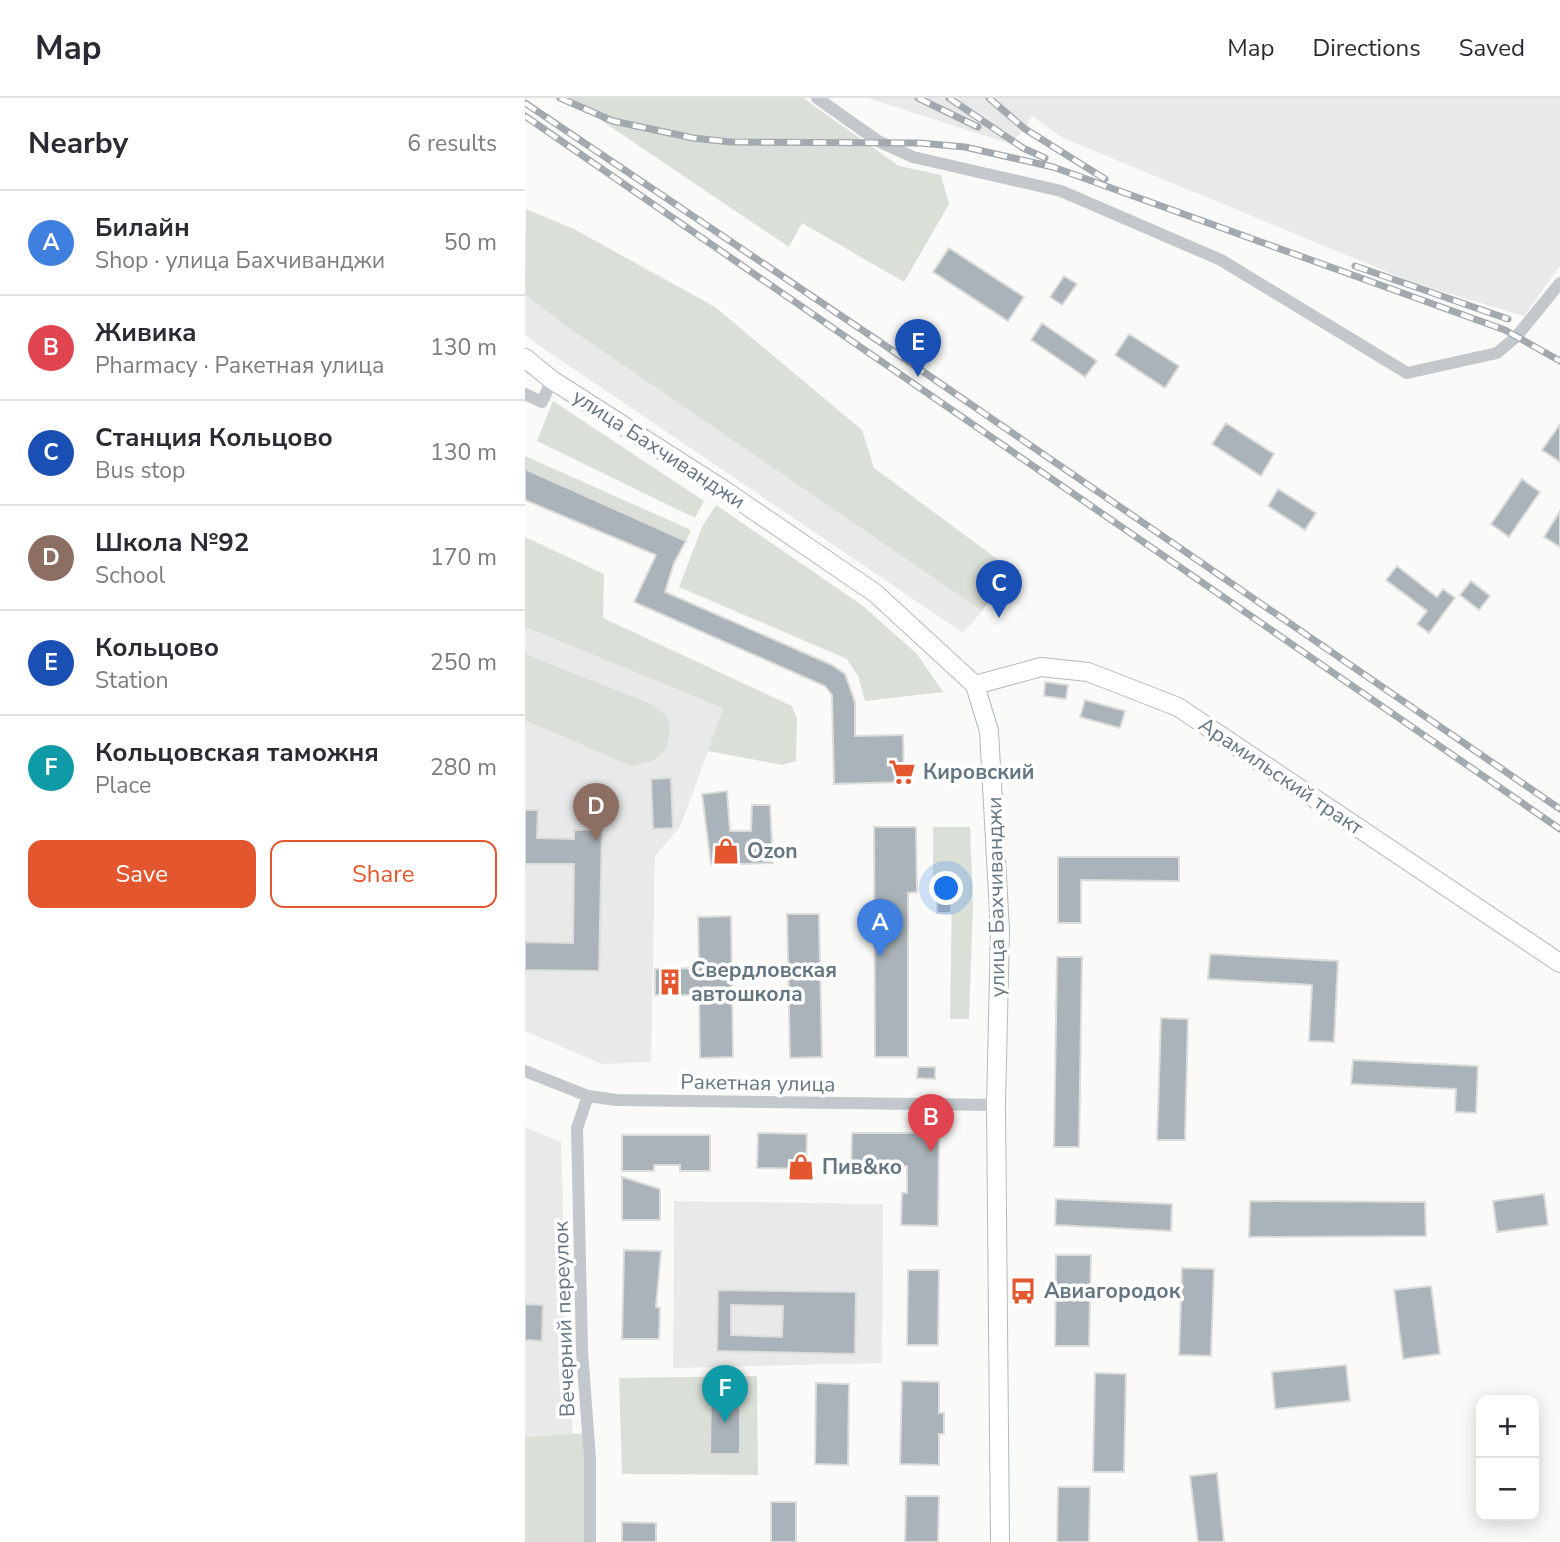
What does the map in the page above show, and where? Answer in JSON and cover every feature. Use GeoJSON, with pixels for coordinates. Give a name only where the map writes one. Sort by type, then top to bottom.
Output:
{"type":"FeatureCollection","features":[{"type":"Feature","properties":{"kind":"main road","name":"улица Бахчиванджи"},"geometry":{"type":"LineString","coordinates":[[525,358],[552,380],[724,490],[875,593],[975,685],[989,731],[1000,931],[996,1105],[1000,1542]]}},
{"type":"Feature","properties":{"kind":"main road","name":"Арамильский тракт"},"geometry":{"type":"LineString","coordinates":[[975,685],[1041,667],[1087,672],[1178,707],[1560,964]]}},
{"type":"Feature","properties":{"kind":"street"},"geometry":{"type":"LineString","coordinates":[[817,98],[878,141],[913,157],[1061,191],[1221,260],[1408,373],[1497,353],[1516,337],[1560,283]]}},
{"type":"Feature","properties":{"kind":"street"},"geometry":{"type":"LineString","coordinates":[[525,394],[541,402],[552,380]]}},
{"type":"Feature","properties":{"kind":"street","name":"Ракетная улица"},"geometry":{"type":"LineString","coordinates":[[525,1072],[588,1096],[617,1100],[996,1105]]}},
{"type":"Feature","properties":{"kind":"street","name":"Вечерний переулок"},"geometry":{"type":"LineString","coordinates":[[588,1096],[577,1128],[582,1351],[590,1459],[590,1542]]}},
{"type":"Feature","properties":{"kind":"shaded area"},"geometry":{"type":"Polygon","coordinates":[[[568,98],[803,98],[899,166],[941,175],[949,204],[904,282],[802,223],[789,247],[568,98]]]}},
{"type":"Feature","properties":{"kind":"shaded area"},"geometry":{"type":"Polygon","coordinates":[[[868,98],[1560,98],[1560,266],[1524,316],[1414,283],[1063,138],[1032,116],[1025,129],[1010,144],[868,98]]]}},
{"type":"Feature","properties":{"kind":"shaded area"},"geometry":{"type":"Polygon","coordinates":[[[526,209],[574,229],[715,307],[862,430],[874,468],[1000,561],[1001,584],[982,611],[563,324],[525,294],[526,209]]]}},
{"type":"Feature","properties":{"kind":"shaded area"},"geometry":{"type":"Polygon","coordinates":[[[525,294],[563,324],[982,611],[963,633],[537,344],[525,334],[525,294]]]}},
{"type":"Feature","properties":{"kind":"shaded area"},"geometry":{"type":"Polygon","coordinates":[[[553,401],[704,501],[695,518],[537,441],[553,401]]]}},
{"type":"Feature","properties":{"kind":"shaded area"},"geometry":{"type":"Polygon","coordinates":[[[525,456],[691,530],[686,541],[525,469],[525,456]]]}},
{"type":"Feature","properties":{"kind":"shaded area"},"geometry":{"type":"Polygon","coordinates":[[[716,505],[863,606],[917,654],[943,692],[865,701],[858,676],[847,659],[679,587],[702,527],[716,505]]]}},
{"type":"Feature","properties":{"kind":"shaded area"},"geometry":{"type":"Polygon","coordinates":[[[525,537],[604,574],[603,618],[792,706],[797,719],[796,761],[782,765],[708,751],[723,708],[525,627],[525,537]]]}},
{"type":"Feature","properties":{"kind":"shaded area"},"geometry":{"type":"Polygon","coordinates":[[[525,627],[724,708],[680,827],[655,856],[651,1062],[602,1064],[525,1031],[525,627]]]}},
{"type":"Feature","properties":{"kind":"shaded area"},"geometry":{"type":"Polygon","coordinates":[[[525,654],[651,704],[667,716],[670,733],[665,751],[653,761],[631,766],[525,720],[525,654]]]}},
{"type":"Feature","properties":{"kind":"shaded area"},"geometry":{"type":"Polygon","coordinates":[[[933,827],[970,827],[973,905],[969,1019],[950,1019],[952,892],[933,891],[933,827]]]}},
{"type":"Feature","properties":{"kind":"shaded area"},"geometry":{"type":"Polygon","coordinates":[[[525,1127],[561,1142],[567,1351],[573,1434],[525,1437],[525,1127]]]}},
{"type":"Feature","properties":{"kind":"shaded area"},"geometry":{"type":"Polygon","coordinates":[[[674,1201],[883,1204],[882,1363],[673,1368],[674,1201]]]}},
{"type":"Feature","properties":{"kind":"shaded area"},"geometry":{"type":"Polygon","coordinates":[[[757,1376],[758,1475],[622,1474],[619,1378],[757,1376]]]}},
{"type":"Feature","properties":{"kind":"shaded area"},"geometry":{"type":"Polygon","coordinates":[[[588,1433],[585,1542],[525,1542],[525,1437],[588,1433]]]}},
{"type":"Feature","properties":{"kind":"building"},"geometry":{"type":"Polygon","coordinates":[[[949,248],[1024,297],[1008,321],[933,272],[949,248]]]}},
{"type":"Feature","properties":{"kind":"building"},"geometry":{"type":"Polygon","coordinates":[[[1064,276],[1077,284],[1062,305],[1050,297],[1064,276]]]}},
{"type":"Feature","properties":{"kind":"building"},"geometry":{"type":"Polygon","coordinates":[[[1042,323],[1097,361],[1085,377],[1031,340],[1042,323]]]}},
{"type":"Feature","properties":{"kind":"building"},"geometry":{"type":"Polygon","coordinates":[[[1129,334],[1179,366],[1165,388],[1115,355],[1129,334]]]}},
{"type":"Feature","properties":{"kind":"building"},"geometry":{"type":"Polygon","coordinates":[[[1226,423],[1274,454],[1261,476],[1212,444],[1226,423]]]}},
{"type":"Feature","properties":{"kind":"building"},"geometry":{"type":"Polygon","coordinates":[[[1560,424],[1560,462],[1542,450],[1560,424]]]}},
{"type":"Feature","properties":{"kind":"building"},"geometry":{"type":"Polygon","coordinates":[[[525,469],[686,541],[674,563],[665,592],[832,665],[845,674],[855,702],[855,736],[903,735],[904,782],[834,784],[832,695],[825,686],[634,602],[656,555],[525,500],[525,469]]]}},
{"type":"Feature","properties":{"kind":"building"},"geometry":{"type":"Polygon","coordinates":[[[1522,479],[1540,492],[1509,537],[1491,524],[1522,479]]]}},
{"type":"Feature","properties":{"kind":"building"},"geometry":{"type":"Polygon","coordinates":[[[1278,489],[1316,513],[1305,530],[1268,506],[1278,489]]]}},
{"type":"Feature","properties":{"kind":"building"},"geometry":{"type":"Polygon","coordinates":[[[1560,511],[1560,547],[1544,537],[1560,511]]]}},
{"type":"Feature","properties":{"kind":"building"},"geometry":{"type":"Polygon","coordinates":[[[1397,566],[1437,597],[1443,589],[1455,598],[1429,633],[1417,624],[1427,611],[1386,580],[1397,566]]]}},
{"type":"Feature","properties":{"kind":"building"},"geometry":{"type":"Polygon","coordinates":[[[1471,581],[1490,596],[1479,610],[1460,595],[1471,581]]]}},
{"type":"Feature","properties":{"kind":"building"},"geometry":{"type":"Polygon","coordinates":[[[1045,682],[1068,685],[1066,699],[1044,696],[1045,682]]]}},
{"type":"Feature","properties":{"kind":"building"},"geometry":{"type":"Polygon","coordinates":[[[1085,700],[1125,711],[1120,728],[1080,717],[1085,700]]]}},
{"type":"Feature","properties":{"kind":"building"},"geometry":{"type":"Polygon","coordinates":[[[671,778],[673,828],[653,829],[651,779],[671,778]]]}},
{"type":"Feature","properties":{"kind":"building"},"geometry":{"type":"Polygon","coordinates":[[[727,791],[730,831],[751,831],[752,805],[770,805],[773,863],[711,865],[702,794],[727,791]]]}},
{"type":"Feature","properties":{"kind":"building"},"geometry":{"type":"Polygon","coordinates":[[[525,810],[538,810],[537,838],[574,839],[574,830],[602,830],[599,971],[525,970],[525,942],[573,943],[574,864],[525,864],[525,810]]]}},
{"type":"Feature","properties":{"kind":"building"},"geometry":{"type":"Polygon","coordinates":[[[874,827],[916,827],[917,892],[908,893],[908,1057],[875,1057],[874,827]]]}},
{"type":"Feature","properties":{"kind":"building"},"geometry":{"type":"Polygon","coordinates":[[[1058,857],[1179,857],[1179,881],[1081,880],[1081,923],[1058,923],[1058,857]]]}},
{"type":"Feature","properties":{"kind":"building"},"geometry":{"type":"Polygon","coordinates":[[[937,891],[952,891],[951,913],[937,913],[937,891]]]}},
{"type":"Feature","properties":{"kind":"building"},"geometry":{"type":"Polygon","coordinates":[[[787,914],[819,914],[822,1057],[790,1058],[787,914]]]}},
{"type":"Feature","properties":{"kind":"building"},"geometry":{"type":"Polygon","coordinates":[[[731,916],[733,1057],[700,1058],[699,995],[655,995],[655,969],[699,968],[698,917],[731,916]]]}},
{"type":"Feature","properties":{"kind":"building"},"geometry":{"type":"Polygon","coordinates":[[[1210,954],[1338,961],[1334,1042],[1309,1041],[1312,985],[1208,979],[1210,954]]]}},
{"type":"Feature","properties":{"kind":"building"},"geometry":{"type":"Polygon","coordinates":[[[1057,957],[1082,957],[1079,1147],[1054,1147],[1057,957]]]}},
{"type":"Feature","properties":{"kind":"building"},"geometry":{"type":"Polygon","coordinates":[[[1161,1018],[1188,1019],[1185,1140],[1157,1140],[1161,1018]]]}},
{"type":"Feature","properties":{"kind":"building"},"geometry":{"type":"Polygon","coordinates":[[[1353,1060],[1478,1066],[1476,1113],[1455,1112],[1456,1089],[1351,1084],[1353,1060]]]}},
{"type":"Feature","properties":{"kind":"building"},"geometry":{"type":"Polygon","coordinates":[[[918,1067],[935,1067],[935,1079],[917,1078],[918,1067]]]}},
{"type":"Feature","properties":{"kind":"building"},"geometry":{"type":"Polygon","coordinates":[[[758,1133],[807,1134],[806,1169],[757,1168],[758,1133]]]}},
{"type":"Feature","properties":{"kind":"building"},"geometry":{"type":"Polygon","coordinates":[[[852,1133],[939,1133],[938,1226],[901,1225],[902,1193],[907,1193],[907,1166],[882,1166],[882,1172],[851,1172],[852,1133]]]}},
{"type":"Feature","properties":{"kind":"building"},"geometry":{"type":"Polygon","coordinates":[[[622,1135],[710,1135],[710,1171],[680,1171],[680,1165],[654,1165],[654,1171],[622,1171],[622,1135]]]}},
{"type":"Feature","properties":{"kind":"building"},"geometry":{"type":"Polygon","coordinates":[[[622,1177],[660,1189],[660,1220],[622,1220],[622,1177]]]}},
{"type":"Feature","properties":{"kind":"building"},"geometry":{"type":"Polygon","coordinates":[[[1544,1194],[1548,1225],[1497,1232],[1493,1201],[1544,1194]]]}},
{"type":"Feature","properties":{"kind":"building"},"geometry":{"type":"Polygon","coordinates":[[[1056,1199],[1172,1204],[1171,1231],[1055,1225],[1056,1199]]]}},
{"type":"Feature","properties":{"kind":"building"},"geometry":{"type":"Polygon","coordinates":[[[1250,1201],[1425,1202],[1426,1236],[1249,1237],[1250,1201]]]}},
{"type":"Feature","properties":{"kind":"building"},"geometry":{"type":"Polygon","coordinates":[[[624,1250],[661,1251],[656,1307],[660,1308],[659,1339],[622,1339],[624,1250]]]}},
{"type":"Feature","properties":{"kind":"building"},"geometry":{"type":"Polygon","coordinates":[[[1056,1255],[1091,1255],[1089,1346],[1055,1346],[1056,1255]]]}},
{"type":"Feature","properties":{"kind":"building"},"geometry":{"type":"Polygon","coordinates":[[[1182,1268],[1214,1269],[1211,1356],[1179,1355],[1182,1268]]]}},
{"type":"Feature","properties":{"kind":"building"},"geometry":{"type":"Polygon","coordinates":[[[908,1270],[939,1270],[938,1345],[907,1345],[908,1270]]]}},
{"type":"Feature","properties":{"kind":"building"},"geometry":{"type":"Polygon","coordinates":[[[1431,1286],[1440,1354],[1403,1359],[1394,1290],[1431,1286]]]}},
{"type":"Feature","properties":{"kind":"building"},"geometry":{"type":"Polygon","coordinates":[[[718,1290],[856,1292],[855,1354],[717,1351],[718,1290]],[[731,1305],[731,1335],[782,1337],[783,1306],[731,1305]]]}},
{"type":"Feature","properties":{"kind":"building"},"geometry":{"type":"Polygon","coordinates":[[[525,1304],[543,1305],[542,1341],[525,1340],[525,1304]]]}},
{"type":"Feature","properties":{"kind":"building"},"geometry":{"type":"Polygon","coordinates":[[[1346,1365],[1350,1401],[1275,1409],[1272,1372],[1346,1365]]]}},
{"type":"Feature","properties":{"kind":"building"},"geometry":{"type":"Polygon","coordinates":[[[1095,1373],[1126,1374],[1124,1472],[1093,1472],[1095,1373]]]}},
{"type":"Feature","properties":{"kind":"building"},"geometry":{"type":"Polygon","coordinates":[[[902,1381],[939,1382],[939,1413],[944,1413],[944,1434],[939,1434],[939,1465],[900,1464],[902,1381]]]}},
{"type":"Feature","properties":{"kind":"building"},"geometry":{"type":"Polygon","coordinates":[[[816,1383],[849,1384],[848,1465],[815,1464],[816,1383]]]}},
{"type":"Feature","properties":{"kind":"building"},"geometry":{"type":"Polygon","coordinates":[[[711,1392],[740,1392],[740,1454],[710,1454],[711,1392]]]}},
{"type":"Feature","properties":{"kind":"building"},"geometry":{"type":"Polygon","coordinates":[[[1217,1473],[1224,1542],[1198,1542],[1190,1476],[1217,1473]]]}},
{"type":"Feature","properties":{"kind":"building"},"geometry":{"type":"Polygon","coordinates":[[[1058,1487],[1090,1487],[1089,1542],[1057,1542],[1058,1487]]]}},
{"type":"Feature","properties":{"kind":"building"},"geometry":{"type":"Polygon","coordinates":[[[906,1496],[939,1496],[938,1542],[905,1542],[906,1496]]]}},
{"type":"Feature","properties":{"kind":"building"},"geometry":{"type":"Polygon","coordinates":[[[771,1502],[796,1502],[796,1542],[771,1542],[771,1502]]]}},
{"type":"Feature","properties":{"kind":"building"},"geometry":{"type":"Polygon","coordinates":[[[622,1522],[656,1523],[656,1542],[622,1542],[622,1522]]]}},
{"type":"Feature","properties":{"kind":"railway"},"geometry":{"type":"LineString","coordinates":[[560,98],[613,121],[693,138],[731,142],[920,143],[965,147],[1053,167],[1505,330],[1560,361]]}},
{"type":"Feature","properties":{"kind":"railway"},"geometry":{"type":"LineString","coordinates":[[918,98],[978,127]]}},
{"type":"Feature","properties":{"kind":"railway"},"geometry":{"type":"LineString","coordinates":[[949,98],[1023,148],[1045,158]]}},
{"type":"Feature","properties":{"kind":"railway"},"geometry":{"type":"LineString","coordinates":[[989,98],[1025,129],[1105,179]]}},
{"type":"Feature","properties":{"kind":"railway"},"geometry":{"type":"LineString","coordinates":[[525,103],[877,340],[1560,809]]}},
{"type":"Feature","properties":{"kind":"railway"},"geometry":{"type":"LineString","coordinates":[[525,116],[1560,829]]}},
{"type":"Feature","properties":{"kind":"railway"},"geometry":{"type":"LineString","coordinates":[[1355,266],[1508,319]]}},
{"type":"Feature","properties":{"kind":"place","name":"Кольцово"},"geometry":{"type":"Point","coordinates":[918,377]}},
{"type":"Feature","properties":{"kind":"place","name":"Станция Кольцово"},"geometry":{"type":"Point","coordinates":[999,618]}},
{"type":"Feature","properties":{"kind":"place","name":"Кировский"},"geometry":{"type":"Point","coordinates":[902,772]}},
{"type":"Feature","properties":{"kind":"place","name":"Школа №92"},"geometry":{"type":"Point","coordinates":[596,841]}},
{"type":"Feature","properties":{"kind":"place","name":"Ozon"},"geometry":{"type":"Point","coordinates":[726,851]}},
{"type":"Feature","properties":{"kind":"place","name":"Билайн"},"geometry":{"type":"Point","coordinates":[880,957]}},
{"type":"Feature","properties":{"kind":"place","name":"Свердловская автошкола"},"geometry":{"type":"Point","coordinates":[670,982]}},
{"type":"Feature","properties":{"kind":"place","name":"Живика"},"geometry":{"type":"Point","coordinates":[931,1152]}},
{"type":"Feature","properties":{"kind":"place","name":"Пив&ко"},"geometry":{"type":"Point","coordinates":[801,1167]}},
{"type":"Feature","properties":{"kind":"place","name":"Авиагородок"},"geometry":{"type":"Point","coordinates":[1023,1291]}},
{"type":"Feature","properties":{"kind":"place","name":"Кольцовская таможня"},"geometry":{"type":"Point","coordinates":[725,1423]}}]}
